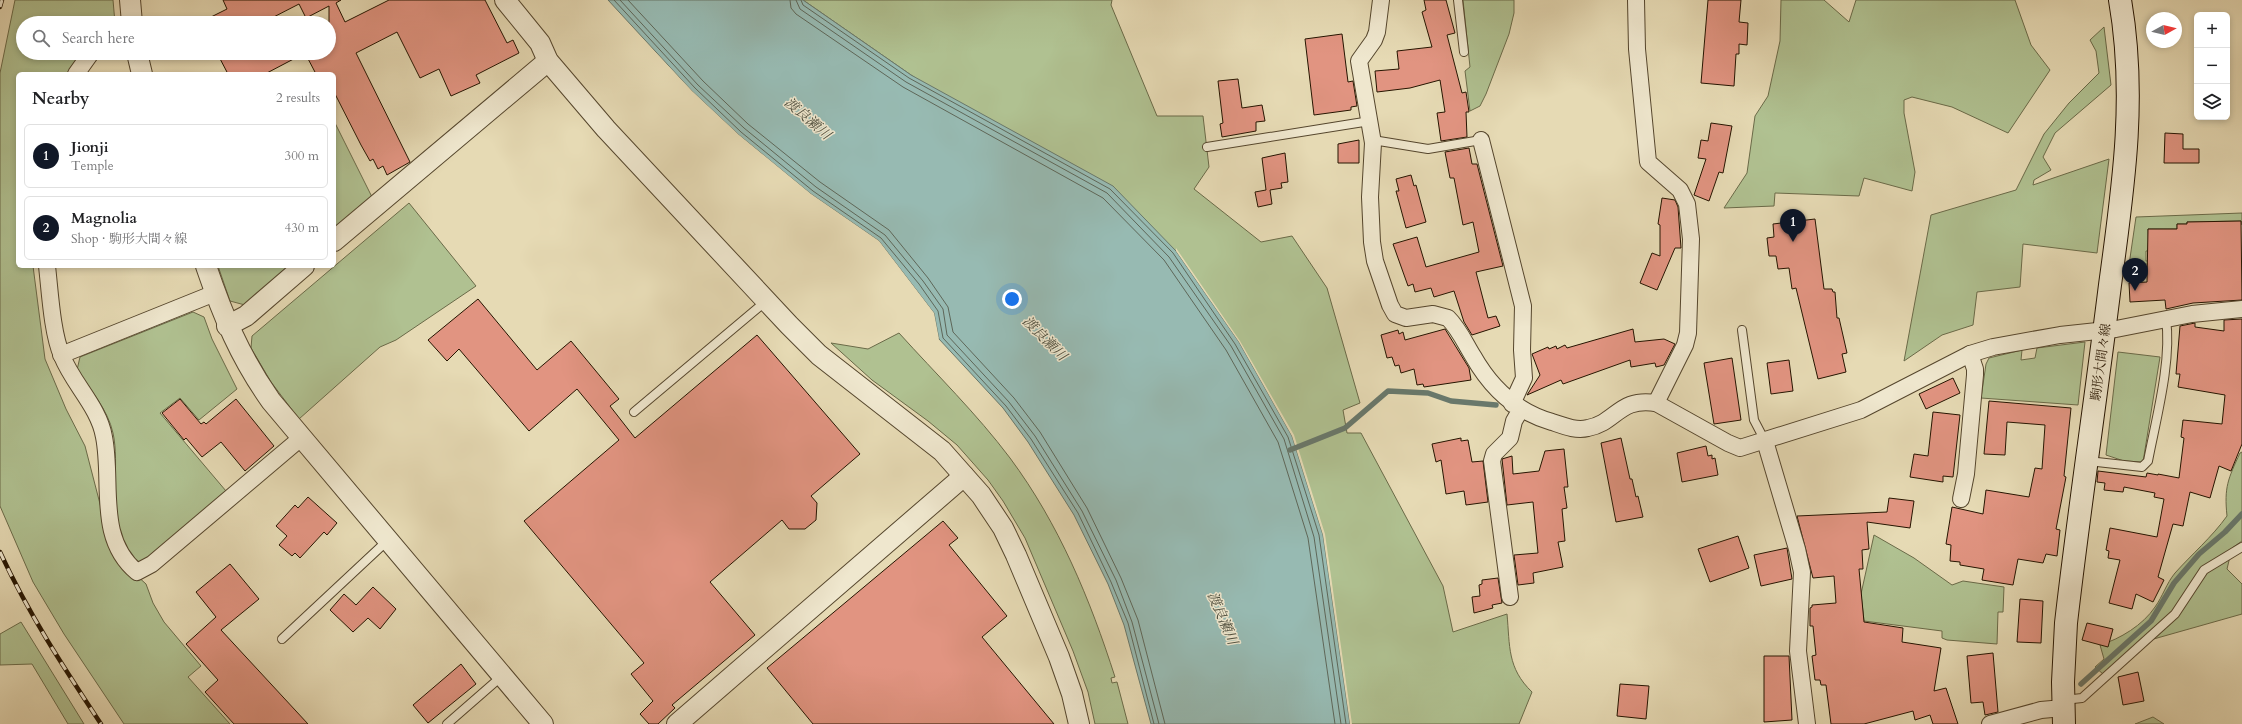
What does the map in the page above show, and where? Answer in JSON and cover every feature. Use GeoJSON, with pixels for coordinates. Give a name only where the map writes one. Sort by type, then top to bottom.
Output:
{"type":"FeatureCollection","features":[{"type":"Feature","properties":{"kind":"main road","name":"駒形大間々線"},"geometry":{"type":"LineString","coordinates":[[2064,711],[2066,623],[2104,330],[2128,124],[2128,64],[2120,0]]}},
{"type":"Feature","properties":{"kind":"street"},"geometry":{"type":"LineString","coordinates":[[130,0],[131,16]]}},
{"type":"Feature","properties":{"kind":"street"},"geometry":{"type":"LineString","coordinates":[[505,0],[540,43],[548,61],[606,129],[766,301],[819,355],[942,451],[993,512],[1016,555],[1059,657],[1072,694],[1079,724]]}},
{"type":"Feature","properties":{"kind":"street"},"geometry":{"type":"LineString","coordinates":[[1381,0],[1377,32],[1374,40],[1359,61],[1373,143],[1370,197],[1372,242],[1375,261],[1390,306],[1395,314],[1406,318],[1433,314],[1448,318],[1485,375],[1517,406],[1539,418],[1568,427],[1587,429],[1620,409],[1645,401],[1656,404],[1740,448],[1861,410],[1970,354],[2021,341],[2242,309]]}},
{"type":"Feature","properties":{"kind":"street"},"geometry":{"type":"LineString","coordinates":[[1636,0],[1637,49],[1648,162],[1680,190],[1688,204],[1691,225],[1688,333],[1685,345],[1656,404]]}},
{"type":"Feature","properties":{"kind":"street"},"geometry":{"type":"LineString","coordinates":[[77,72],[86,60]]}},
{"type":"Feature","properties":{"kind":"street"},"geometry":{"type":"LineString","coordinates":[[139,60],[142,72]]}},
{"type":"Feature","properties":{"kind":"street"},"geometry":{"type":"LineString","coordinates":[[336,238],[548,61]]}},
{"type":"Feature","properties":{"kind":"street"},"geometry":{"type":"LineString","coordinates":[[1481,140],[1523,306],[1522,350],[1524,378],[1510,438],[1494,454],[1492,461],[1510,597]]}},
{"type":"Feature","properties":{"kind":"street"},"geometry":{"type":"LineString","coordinates":[[47,268],[61,355],[102,427],[106,445],[106,496],[110,521],[122,554],[137,572],[152,564],[301,438]]}},
{"type":"Feature","properties":{"kind":"street"},"geometry":{"type":"LineString","coordinates":[[207,268],[227,326],[256,380],[301,438],[543,724]]}},
{"type":"Feature","properties":{"kind":"street"},"geometry":{"type":"LineString","coordinates":[[227,326],[246,316],[302,268]]}},
{"type":"Feature","properties":{"kind":"street"},"geometry":{"type":"LineString","coordinates":[[61,355],[215,293]]}},
{"type":"Feature","properties":{"kind":"street"},"geometry":{"type":"LineString","coordinates":[[1961,499],[1966,474],[1975,375],[1975,369],[1970,354]]}},
{"type":"Feature","properties":{"kind":"street"},"geometry":{"type":"LineString","coordinates":[[1765,441],[1797,549],[1802,572],[1798,651],[1807,724]]}},
{"type":"Feature","properties":{"kind":"street"},"geometry":{"type":"LineString","coordinates":[[677,724],[964,476]]}},
{"type":"Feature","properties":{"kind":"street"},"geometry":{"type":"LineString","coordinates":[[1990,724],[2041,710],[2064,711]]}},
{"type":"Feature","properties":{"kind":"lane"},"geometry":{"type":"LineString","coordinates":[[1458,0],[1464,52]]}},
{"type":"Feature","properties":{"kind":"lane"},"geometry":{"type":"LineString","coordinates":[[1207,147],[1370,121]]}},
{"type":"Feature","properties":{"kind":"lane"},"geometry":{"type":"LineString","coordinates":[[1373,143],[1379,141],[1428,149],[1481,140]]}},
{"type":"Feature","properties":{"kind":"lane"},"geometry":{"type":"LineString","coordinates":[[634,412],[766,301]]}},
{"type":"Feature","properties":{"kind":"lane"},"geometry":{"type":"LineString","coordinates":[[2087,461],[2142,467],[2148,461],[2160,398],[2167,343],[2166,319]]}},
{"type":"Feature","properties":{"kind":"lane"},"geometry":{"type":"LineString","coordinates":[[1742,330],[1754,420],[1765,441]]}},
{"type":"Feature","properties":{"kind":"lane"},"geometry":{"type":"LineString","coordinates":[[282,639],[388,540]]}},
{"type":"Feature","properties":{"kind":"lane"},"geometry":{"type":"LineString","coordinates":[[2064,711],[2082,698],[2175,614],[2204,570],[2242,547]]}},
{"type":"Feature","properties":{"kind":"lane"},"geometry":{"type":"LineString","coordinates":[[447,724],[502,676]]}},
{"type":"Feature","properties":{"kind":"green space"},"geometry":{"type":"Polygon","coordinates":[[[15,0],[113,0],[114,16],[16,16],[16,60],[78,60],[69,72],[16,72],[16,268],[33,268],[45,359],[66,409],[85,446],[113,554],[146,584],[153,603],[164,622],[201,666],[188,677],[230,724],[124,724],[64,634],[33,582],[0,506],[0,73],[15,0]]]}},
{"type":"Feature","properties":{"kind":"green space"},"geometry":{"type":"Polygon","coordinates":[[[803,0],[1112,0],[1111,5],[1157,116],[1203,116],[1209,167],[1194,189],[1261,242],[1292,236],[1327,288],[1360,403],[1343,410],[1347,433],[1361,433],[1443,586],[1453,632],[1507,614],[1511,656],[1518,674],[1532,692],[1519,724],[1350,724],[1323,535],[1292,436],[1239,342],[1176,251],[911,75],[803,0]]]}},
{"type":"Feature","properties":{"kind":"green space"},"geometry":{"type":"Polygon","coordinates":[[[1463,0],[1514,0],[1514,13],[1509,34],[1486,94],[1480,106],[1470,111],[1465,71],[1470,67],[1463,0]]]}},
{"type":"Feature","properties":{"kind":"green space"},"geometry":{"type":"Polygon","coordinates":[[[1781,0],[1824,0],[1849,22],[1856,0],[2015,0],[2031,45],[2050,70],[2008,133],[1952,107],[1912,97],[1904,100],[1904,113],[1915,172],[1912,191],[1864,178],[1859,196],[1775,193],[1774,206],[1724,208],[1747,173],[1755,116],[1768,96],[1780,41],[1781,0]]]}},
{"type":"Feature","properties":{"kind":"green space"},"geometry":{"type":"Polygon","coordinates":[[[2104,27],[2111,85],[2055,133],[2043,157],[2051,170],[2034,180],[2033,185],[2109,159],[2097,253],[2023,244],[2020,287],[1977,292],[1973,325],[1942,335],[1904,361],[1931,215],[2016,190],[2044,134],[2069,103],[2099,73],[2096,51],[2090,40],[2104,27]]]}},
{"type":"Feature","properties":{"kind":"green space"},"geometry":{"type":"Polygon","coordinates":[[[336,125],[373,199],[336,229],[336,125]]]}},
{"type":"Feature","properties":{"kind":"green space"},"geometry":{"type":"Polygon","coordinates":[[[409,203],[476,286],[396,340],[380,347],[299,419],[271,382],[251,348],[252,336],[332,268],[336,268],[336,265],[409,203]]]}},
{"type":"Feature","properties":{"kind":"green space"},"geometry":{"type":"Polygon","coordinates":[[[2242,213],[2242,225],[2241,221],[2187,222],[2187,224],[2177,224],[2177,229],[2148,229],[2149,251],[2146,251],[2146,261],[2168,260],[2168,263],[2129,265],[2136,217],[2242,213]]]}},
{"type":"Feature","properties":{"kind":"green space"},"geometry":{"type":"Polygon","coordinates":[[[219,268],[290,268],[245,305],[230,301],[219,268]]]}},
{"type":"Feature","properties":{"kind":"green space"},"geometry":{"type":"Polygon","coordinates":[[[193,312],[204,317],[212,339],[237,389],[199,420],[180,398],[160,413],[226,491],[141,563],[135,561],[121,538],[117,527],[115,501],[116,459],[111,424],[98,400],[77,370],[80,357],[193,312]]]}},
{"type":"Feature","properties":{"kind":"green space"},"geometry":{"type":"Polygon","coordinates":[[[899,333],[970,410],[997,442],[1028,483],[1044,509],[1072,563],[1095,619],[1115,677],[1111,678],[1112,683],[1117,682],[1128,724],[1095,724],[1088,692],[1073,651],[1025,538],[1003,501],[988,480],[957,445],[928,421],[872,380],[831,343],[868,349],[899,333]]]}},
{"type":"Feature","properties":{"kind":"green space"},"geometry":{"type":"Polygon","coordinates":[[[2085,342],[2078,405],[1981,398],[1986,364],[1989,358],[2022,350],[2021,360],[2035,358],[2037,348],[2085,342]]]}},
{"type":"Feature","properties":{"kind":"green space"},"geometry":{"type":"Polygon","coordinates":[[[2118,352],[2160,357],[2143,462],[2124,461],[2106,455],[2118,352]]]}},
{"type":"Feature","properties":{"kind":"green space"},"geometry":{"type":"Polygon","coordinates":[[[2242,452],[2242,541],[2232,548],[2227,569],[2242,584],[2242,614],[2136,644],[2103,674],[2095,667],[2104,659],[2100,645],[2123,635],[2138,625],[2150,614],[2175,573],[2227,516],[2226,498],[2228,483],[2240,453],[2242,452]]]}},
{"type":"Feature","properties":{"kind":"green space"},"geometry":{"type":"Polygon","coordinates":[[[1874,535],[1914,558],[1952,585],[1963,581],[2004,587],[2003,612],[1998,612],[1997,644],[1947,640],[1942,638],[1942,631],[1864,621],[1861,594],[1874,535]]]}},
{"type":"Feature","properties":{"kind":"green space"},"geometry":{"type":"Polygon","coordinates":[[[21,622],[84,724],[68,724],[32,664],[0,665],[0,634],[21,622]]]}},
{"type":"Feature","properties":{"kind":"green space"},"geometry":{"type":"Polygon","coordinates":[[[2153,717],[2164,724],[2135,724],[2153,717]]]}},
{"type":"Feature","properties":{"kind":"water","name":"渡良瀬川"},"geometry":{"type":"Polygon","coordinates":[[[608,0],[803,0],[911,75],[1113,186],[1176,251],[1239,342],[1292,436],[1323,535],[1350,724],[1151,724],[1124,625],[1108,584],[1074,515],[1028,442],[1003,408],[939,339],[934,313],[879,241],[811,194],[739,135],[692,91],[608,0]]]}},
{"type":"Feature","properties":{"kind":"pier"},"geometry":{"type":"Polygon","coordinates":[[[606,0],[692,91],[739,135],[811,194],[879,241],[934,313],[939,339],[937,338],[933,314],[877,243],[810,195],[737,137],[690,93],[606,0]]]}},
{"type":"Feature","properties":{"kind":"pier"},"geometry":{"type":"Polygon","coordinates":[[[1176,248],[1240,341],[1294,435],[1325,534],[1352,724],[1350,724],[1323,535],[1292,436],[1239,342],[1176,251],[1176,248]]]}},
{"type":"Feature","properties":{"kind":"building"},"geometry":{"type":"Polygon","coordinates":[[[223,0],[341,0],[336,3],[345,22],[389,0],[485,0],[507,43],[513,40],[519,53],[476,75],[480,83],[451,96],[439,69],[420,78],[397,32],[356,53],[410,162],[387,175],[383,166],[378,169],[373,159],[370,161],[336,96],[336,72],[315,72],[309,60],[336,60],[336,16],[329,16],[329,6],[310,16],[305,16],[299,4],[276,16],[213,16],[227,9],[223,0]]]}},
{"type":"Feature","properties":{"kind":"building"},"geometry":{"type":"Polygon","coordinates":[[[1424,0],[1446,0],[1455,33],[1447,35],[1462,93],[1466,92],[1469,112],[1466,112],[1467,137],[1441,141],[1437,113],[1445,112],[1440,80],[1410,88],[1377,92],[1375,71],[1399,69],[1397,51],[1432,47],[1422,12],[1426,10],[1424,0]]]}},
{"type":"Feature","properties":{"kind":"building"},"geometry":{"type":"Polygon","coordinates":[[[1708,0],[1741,0],[1739,22],[1748,23],[1747,45],[1739,44],[1739,54],[1736,54],[1734,86],[1701,83],[1708,0]]]}},
{"type":"Feature","properties":{"kind":"building"},"geometry":{"type":"Polygon","coordinates":[[[1342,34],[1348,82],[1353,81],[1357,106],[1351,107],[1351,110],[1314,115],[1305,39],[1342,34]]]}},
{"type":"Feature","properties":{"kind":"building"},"geometry":{"type":"Polygon","coordinates":[[[221,60],[292,60],[269,72],[227,72],[221,60]]]}},
{"type":"Feature","properties":{"kind":"building"},"geometry":{"type":"Polygon","coordinates":[[[1238,79],[1242,108],[1262,105],[1265,121],[1256,122],[1256,131],[1222,137],[1220,124],[1223,123],[1218,81],[1238,79]]]}},
{"type":"Feature","properties":{"kind":"building"},"geometry":{"type":"Polygon","coordinates":[[[1711,123],[1732,126],[1723,173],[1719,172],[1709,201],[1694,195],[1706,159],[1698,158],[1701,140],[1708,141],[1711,123]]]}},
{"type":"Feature","properties":{"kind":"building"},"geometry":{"type":"Polygon","coordinates":[[[2165,133],[2183,134],[2183,149],[2199,149],[2199,163],[2164,163],[2165,133]]]}},
{"type":"Feature","properties":{"kind":"building"},"geometry":{"type":"Polygon","coordinates":[[[1359,140],[1359,163],[1338,163],[1338,144],[1359,140]]]}},
{"type":"Feature","properties":{"kind":"building"},"geometry":{"type":"Polygon","coordinates":[[[1469,148],[1472,164],[1477,164],[1503,266],[1476,272],[1488,318],[1496,316],[1500,326],[1472,335],[1464,322],[1454,291],[1434,297],[1431,288],[1415,292],[1413,284],[1408,286],[1393,244],[1417,237],[1426,267],[1479,252],[1473,222],[1463,225],[1454,178],[1450,178],[1445,152],[1469,148]]]}},
{"type":"Feature","properties":{"kind":"building"},"geometry":{"type":"Polygon","coordinates":[[[1285,153],[1288,182],[1281,183],[1282,188],[1270,190],[1272,204],[1258,207],[1255,192],[1266,190],[1262,158],[1285,153]]]}},
{"type":"Feature","properties":{"kind":"building"},"geometry":{"type":"Polygon","coordinates":[[[1411,175],[1414,186],[1416,185],[1426,222],[1406,228],[1396,191],[1399,191],[1396,179],[1411,175]]]}},
{"type":"Feature","properties":{"kind":"building"},"geometry":{"type":"Polygon","coordinates":[[[1662,198],[1675,200],[1678,207],[1681,248],[1675,248],[1657,290],[1640,283],[1652,253],[1660,256],[1660,225],[1658,224],[1662,198]]]}},
{"type":"Feature","properties":{"kind":"building"},"geometry":{"type":"Polygon","coordinates":[[[1815,219],[1824,289],[1832,289],[1833,292],[1835,292],[1837,318],[1839,318],[1847,353],[1842,354],[1846,372],[1818,379],[1796,288],[1792,289],[1789,268],[1778,269],[1776,256],[1769,256],[1767,238],[1774,237],[1773,224],[1815,219]]]}},
{"type":"Feature","properties":{"kind":"building"},"geometry":{"type":"Polygon","coordinates":[[[2241,221],[2242,300],[2193,303],[2166,309],[2165,300],[2130,302],[2129,283],[2147,282],[2148,229],[2177,229],[2177,224],[2187,224],[2187,222],[2241,221]]]}},
{"type":"Feature","properties":{"kind":"building"},"geometry":{"type":"Polygon","coordinates":[[[478,299],[537,370],[571,341],[619,399],[610,406],[635,438],[757,335],[860,454],[811,496],[817,503],[816,520],[805,529],[789,529],[782,520],[710,582],[755,635],[672,705],[675,708],[658,724],[649,724],[640,714],[653,701],[631,674],[644,663],[524,521],[619,440],[577,389],[529,431],[459,349],[447,361],[428,340],[478,299]]]}},
{"type":"Feature","properties":{"kind":"building"},"geometry":{"type":"Polygon","coordinates":[[[2242,319],[2242,444],[2231,471],[2219,466],[2210,498],[2190,492],[2183,526],[2173,524],[2158,577],[2164,580],[2153,602],[2136,594],[2132,609],[2109,603],[2120,560],[2108,558],[2109,551],[2106,550],[2110,528],[2157,537],[2164,499],[2154,497],[2155,493],[2124,487],[2123,492],[2104,490],[2105,483],[2097,482],[2098,471],[2146,477],[2147,473],[2179,478],[2184,438],[2181,437],[2183,420],[2222,424],[2225,395],[2178,387],[2180,374],[2176,374],[2180,326],[2195,323],[2195,327],[2224,331],[2224,320],[2242,319]]]}},
{"type":"Feature","properties":{"kind":"building"},"geometry":{"type":"Polygon","coordinates":[[[1445,329],[1469,368],[1471,380],[1424,387],[1423,384],[1417,385],[1414,369],[1401,373],[1399,365],[1395,366],[1392,357],[1387,358],[1381,335],[1398,330],[1399,334],[1403,332],[1405,340],[1445,329]]]}},
{"type":"Feature","properties":{"kind":"building"},"geometry":{"type":"Polygon","coordinates":[[[1633,329],[1635,342],[1664,339],[1675,344],[1664,365],[1656,367],[1655,363],[1631,367],[1630,360],[1563,384],[1561,380],[1527,395],[1540,375],[1532,354],[1548,347],[1549,349],[1556,346],[1557,349],[1565,345],[1567,348],[1633,329]]]}},
{"type":"Feature","properties":{"kind":"building"},"geometry":{"type":"Polygon","coordinates":[[[1732,358],[1741,420],[1714,424],[1704,363],[1732,358]]]}},
{"type":"Feature","properties":{"kind":"building"},"geometry":{"type":"Polygon","coordinates":[[[1789,360],[1793,391],[1771,394],[1767,363],[1789,360]]]}},
{"type":"Feature","properties":{"kind":"building"},"geometry":{"type":"Polygon","coordinates":[[[1953,378],[1960,393],[1926,409],[1919,394],[1953,378]]]}},
{"type":"Feature","properties":{"kind":"building"},"geometry":{"type":"Polygon","coordinates":[[[180,399],[201,424],[204,422],[206,424],[236,399],[274,446],[245,471],[221,442],[202,457],[186,438],[184,440],[162,413],[180,399]]]}},
{"type":"Feature","properties":{"kind":"building"},"geometry":{"type":"Polygon","coordinates":[[[1989,401],[2071,408],[2064,476],[2066,477],[2056,529],[2060,530],[2057,556],[2046,554],[2043,563],[2018,559],[2013,585],[1982,580],[1984,569],[1960,565],[1960,562],[1950,561],[1951,545],[1946,544],[1952,507],[1983,514],[1986,490],[2029,497],[2035,468],[2042,469],[2045,425],[2007,422],[2005,455],[1984,454],[1989,401]]]}},
{"type":"Feature","properties":{"kind":"building"},"geometry":{"type":"Polygon","coordinates":[[[1933,412],[1960,415],[1953,477],[1943,476],[1943,482],[1910,477],[1914,454],[1928,456],[1933,412]]]}},
{"type":"Feature","properties":{"kind":"building"},"geometry":{"type":"Polygon","coordinates":[[[1461,438],[1461,441],[1468,440],[1472,462],[1483,461],[1488,502],[1466,505],[1464,491],[1446,494],[1441,460],[1436,462],[1432,444],[1461,438]]]}},
{"type":"Feature","properties":{"kind":"building"},"geometry":{"type":"Polygon","coordinates":[[[1621,438],[1630,479],[1632,479],[1636,497],[1638,496],[1643,517],[1616,522],[1601,443],[1621,438]]]}},
{"type":"Feature","properties":{"kind":"building"},"geometry":{"type":"Polygon","coordinates":[[[1706,446],[1708,456],[1712,455],[1712,459],[1715,458],[1718,475],[1682,482],[1677,453],[1706,446]]]}},
{"type":"Feature","properties":{"kind":"building"},"geometry":{"type":"Polygon","coordinates":[[[1564,449],[1568,487],[1564,487],[1567,508],[1562,509],[1565,541],[1558,542],[1563,567],[1533,573],[1534,583],[1518,585],[1514,555],[1538,553],[1533,502],[1507,505],[1502,459],[1512,456],[1513,474],[1539,471],[1545,451],[1564,449]]]}},
{"type":"Feature","properties":{"kind":"building"},"geometry":{"type":"Polygon","coordinates":[[[308,497],[337,523],[327,535],[324,532],[300,558],[295,553],[292,556],[279,545],[287,536],[276,526],[295,505],[298,508],[308,497]]]}},
{"type":"Feature","properties":{"kind":"building"},"geometry":{"type":"Polygon","coordinates":[[[1889,498],[1914,501],[1910,528],[1867,522],[1869,549],[1862,550],[1863,569],[1859,569],[1864,622],[1903,628],[1902,642],[1941,648],[1934,691],[1946,688],[1958,724],[1933,724],[1930,715],[1915,720],[1913,711],[1864,724],[1831,724],[1826,685],[1821,685],[1820,680],[1815,680],[1812,656],[1816,655],[1813,626],[1810,626],[1810,608],[1812,605],[1836,603],[1834,576],[1813,578],[1797,516],[1887,512],[1889,498]]]}},
{"type":"Feature","properties":{"kind":"building"},"geometry":{"type":"Polygon","coordinates":[[[943,521],[958,538],[949,545],[1007,616],[982,637],[1054,724],[813,724],[767,668],[943,521]]]}},
{"type":"Feature","properties":{"kind":"building"},"geometry":{"type":"Polygon","coordinates":[[[1738,536],[1749,568],[1710,582],[1698,549],[1738,536]]]}},
{"type":"Feature","properties":{"kind":"building"},"geometry":{"type":"Polygon","coordinates":[[[1787,548],[1792,579],[1761,586],[1754,555],[1787,548]]]}},
{"type":"Feature","properties":{"kind":"building"},"geometry":{"type":"Polygon","coordinates":[[[230,564],[259,599],[221,630],[308,724],[234,724],[205,692],[218,680],[186,644],[216,617],[196,592],[230,564]]]}},
{"type":"Feature","properties":{"kind":"building"},"geometry":{"type":"Polygon","coordinates":[[[1498,578],[1502,603],[1492,605],[1493,608],[1474,613],[1472,597],[1480,596],[1479,585],[1482,584],[1482,580],[1498,578]]]}},
{"type":"Feature","properties":{"kind":"building"},"geometry":{"type":"Polygon","coordinates":[[[373,587],[396,609],[380,629],[368,618],[353,632],[330,610],[344,594],[356,605],[373,587]]]}},
{"type":"Feature","properties":{"kind":"building"},"geometry":{"type":"Polygon","coordinates":[[[2020,599],[2043,601],[2041,643],[2017,642],[2020,599]]]}},
{"type":"Feature","properties":{"kind":"building"},"geometry":{"type":"Polygon","coordinates":[[[2087,623],[2113,629],[2108,647],[2082,640],[2087,623]]]}},
{"type":"Feature","properties":{"kind":"building"},"geometry":{"type":"Polygon","coordinates":[[[1993,653],[1998,712],[1985,715],[1983,702],[1971,703],[1967,656],[1993,653]]]}},
{"type":"Feature","properties":{"kind":"building"},"geometry":{"type":"Polygon","coordinates":[[[1764,656],[1789,656],[1792,720],[1764,722],[1764,656]]]}},
{"type":"Feature","properties":{"kind":"building"},"geometry":{"type":"Polygon","coordinates":[[[461,664],[476,684],[428,723],[413,705],[461,664]]]}},
{"type":"Feature","properties":{"kind":"building"},"geometry":{"type":"Polygon","coordinates":[[[2138,672],[2144,701],[2123,705],[2118,677],[2138,672]]]}},
{"type":"Feature","properties":{"kind":"building"},"geometry":{"type":"Polygon","coordinates":[[[1620,684],[1649,686],[1646,719],[1617,716],[1620,684]]]}},
{"type":"Feature","properties":{"kind":"waterway"},"geometry":{"type":"LineString","coordinates":[[1290,450],[1345,428],[1388,391],[1428,393],[1451,401],[1496,405]]}},
{"type":"Feature","properties":{"kind":"waterway"},"geometry":{"type":"LineString","coordinates":[[2081,684],[2151,621],[2174,583],[2199,554],[2225,532],[2242,514]]}},
{"type":"Feature","properties":{"kind":"railway"},"geometry":{"type":"LineString","coordinates":[[0,7],[2,0]]}},
{"type":"Feature","properties":{"kind":"railway"},"geometry":{"type":"LineString","coordinates":[[0,552],[22,597],[60,661],[101,724]]}},
{"type":"Feature","properties":{"kind":"place","name":"Jionji"},"geometry":{"type":"Point","coordinates":[1793,242]}},
{"type":"Feature","properties":{"kind":"place","name":"Magnolia"},"geometry":{"type":"Point","coordinates":[2135,291]}}]}
